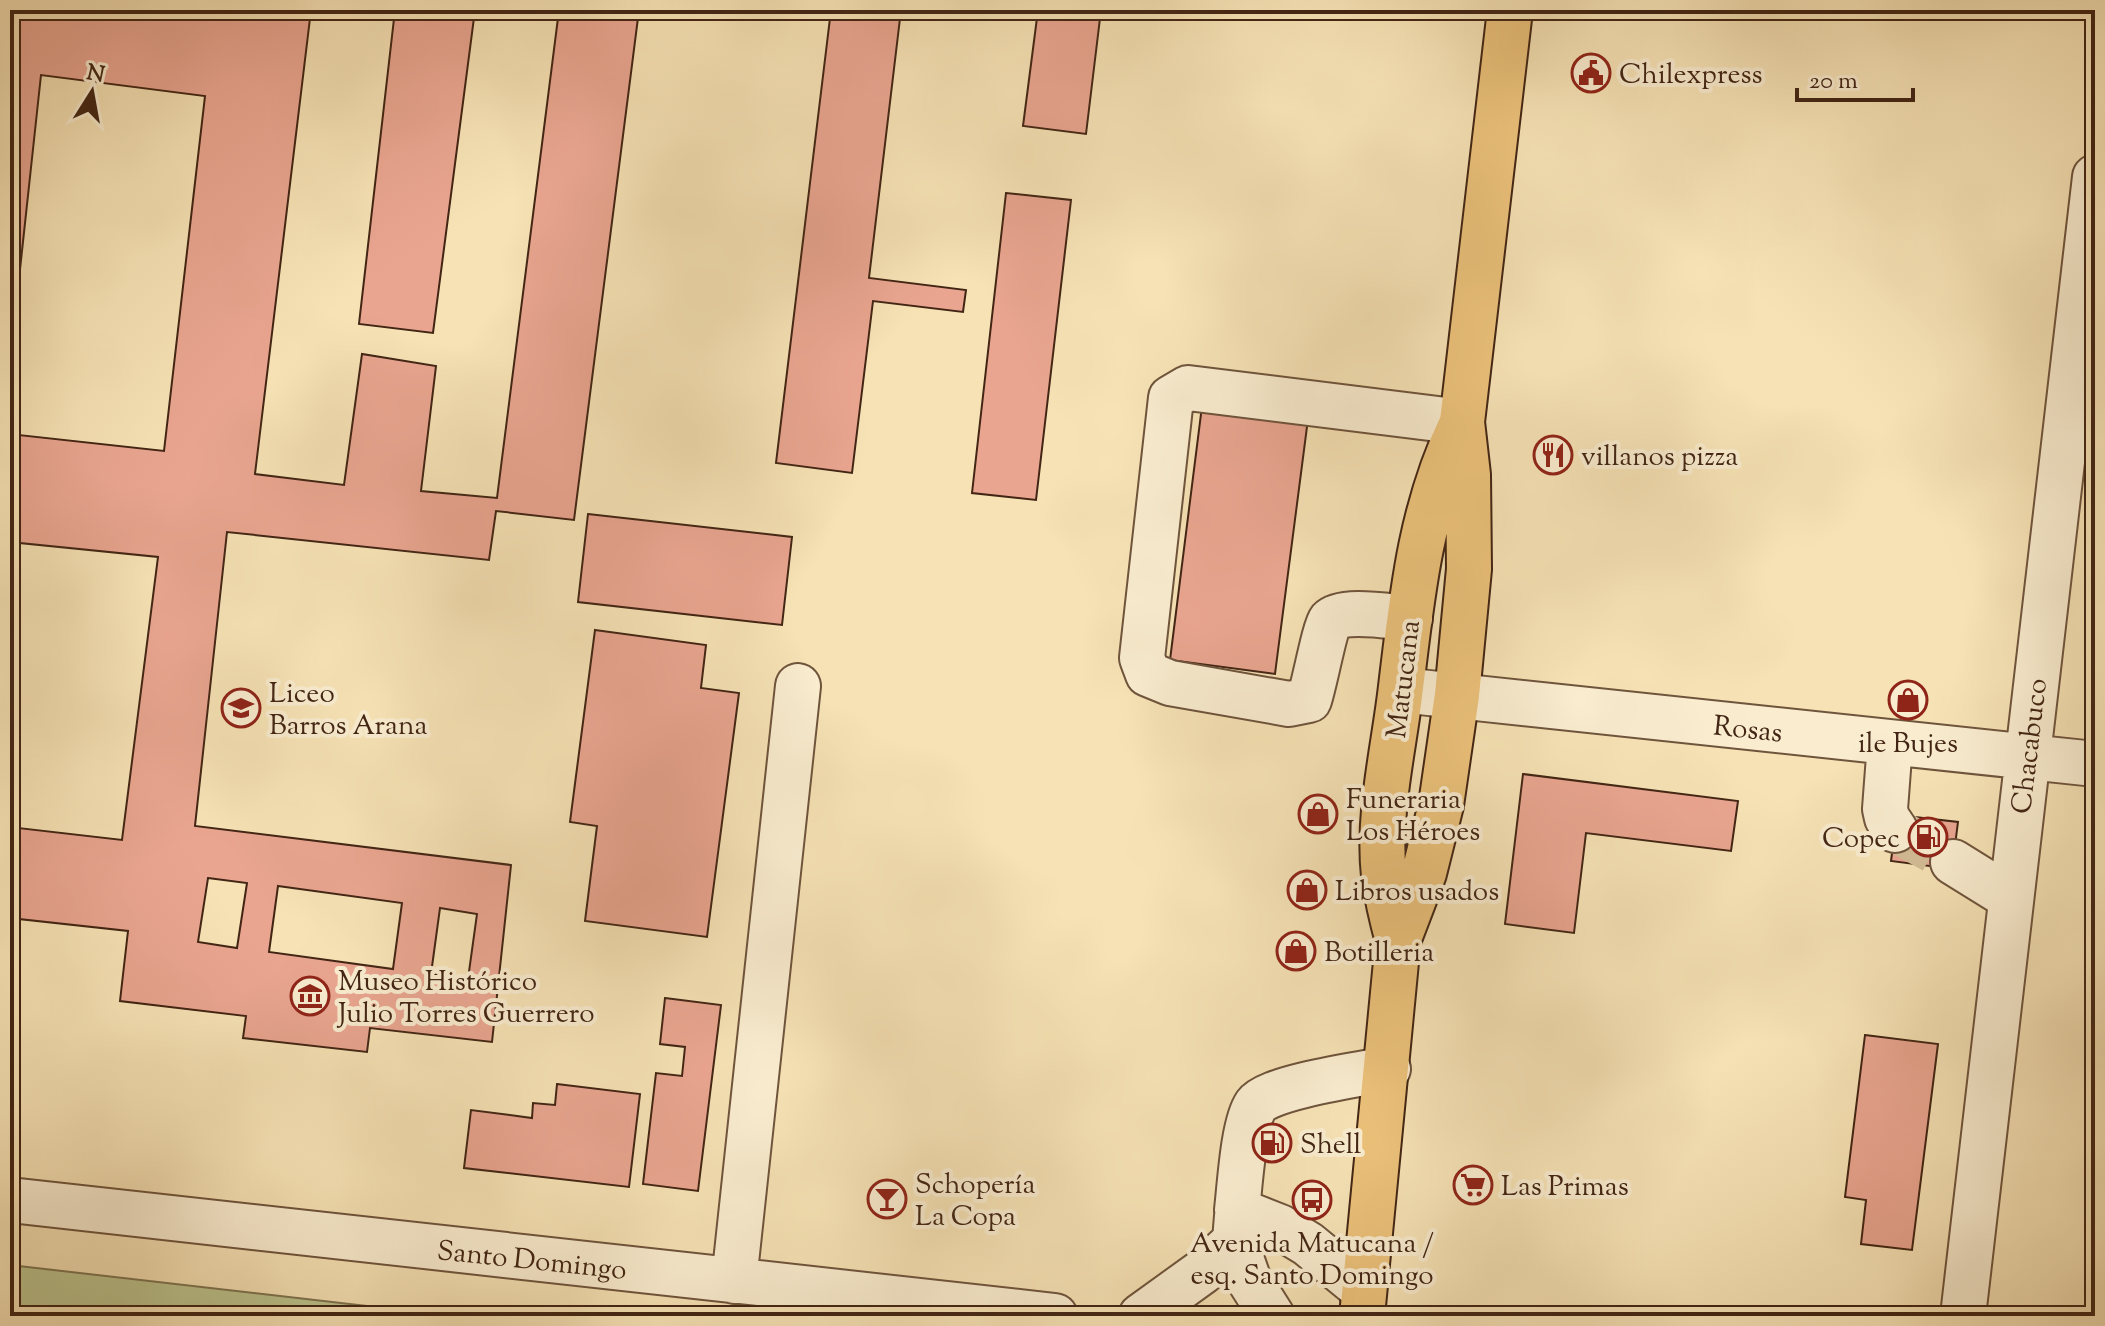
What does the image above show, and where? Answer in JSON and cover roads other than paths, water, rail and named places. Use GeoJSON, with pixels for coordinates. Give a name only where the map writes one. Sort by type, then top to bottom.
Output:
{"type":"FeatureCollection","features":[{"type":"Feature","properties":{"kind":"main road","name":"Matucana"},"geometry":{"type":"LineString","coordinates":[[1363,1303],[1398,941],[1424,873],[1441,805],[1457,695],[1469,569],[1468,475],[1462,422],[1510,10]]}},
{"type":"Feature","properties":{"kind":"main road","name":"Matucana"},"geometry":{"type":"LineString","coordinates":[[1398,941],[1389,908],[1382,841],[1420,544],[1449,449],[1462,422]]}},
{"type":"Feature","properties":{"kind":"street","name":"Chacabuco"},"geometry":{"type":"LineString","coordinates":[[1963,1316],[2095,177]]}},
{"type":"Feature","properties":{"kind":"street"},"geometry":{"type":"LineString","coordinates":[[1410,618],[1363,614],[1336,616],[1327,623],[1317,677],[1309,700],[1289,704],[1170,683],[1148,674],[1142,658],[1171,398],[1188,388],[1462,422]]}},
{"type":"Feature","properties":{"kind":"street"},"geometry":{"type":"LineString","coordinates":[[734,1281],[798,686]]}},
{"type":"Feature","properties":{"kind":"street","name":"Rosas"},"geometry":{"type":"LineString","coordinates":[[1401,690],[2095,764]]}},
{"type":"Feature","properties":{"kind":"street"},"geometry":{"type":"LineString","coordinates":[[1890,743],[1885,809],[1895,830]]}},
{"type":"Feature","properties":{"kind":"street"},"geometry":{"type":"LineString","coordinates":[[1953,862],[2011,898]]}},
{"type":"Feature","properties":{"kind":"street"},"geometry":{"type":"LineString","coordinates":[[1272,1316],[1248,1278],[1236,1225],[1247,1130],[1257,1104],[1278,1091],[1388,1069]]}},
{"type":"Feature","properties":{"kind":"street","name":"Santo Domingo"},"geometry":{"type":"LineString","coordinates":[[10,1200],[1055,1316]]}},
{"type":"Feature","properties":{"kind":"street"},"geometry":{"type":"LineString","coordinates":[[1236,1225],[1280,1227],[1308,1244],[1363,1303]]}},
{"type":"Feature","properties":{"kind":"street"},"geometry":{"type":"LineString","coordinates":[[1141,1316],[1202,1272],[1236,1225]]}},
{"type":"Feature","properties":{"kind":"tunnel"},"geometry":{"type":"LineString","coordinates":[[1895,830],[1953,862]]}},
{"type":"Feature","properties":{"kind":"place","name":"Chilexpress"},"geometry":{"type":"Point","coordinates":[1591,73]}},
{"type":"Feature","properties":{"kind":"place","name":"villanos pizza"},"geometry":{"type":"Point","coordinates":[1553,455]}},
{"type":"Feature","properties":{"kind":"place","name":"ile Bujes"},"geometry":{"type":"Point","coordinates":[1908,700]}},
{"type":"Feature","properties":{"kind":"place","name":"Liceo Barros Arana"},"geometry":{"type":"Point","coordinates":[241,708]}},
{"type":"Feature","properties":{"kind":"place","name":"Funeraria Los Héroes"},"geometry":{"type":"Point","coordinates":[1318,814]}},
{"type":"Feature","properties":{"kind":"place","name":"Copec"},"geometry":{"type":"Point","coordinates":[1928,837]}},
{"type":"Feature","properties":{"kind":"place","name":"Libros usados"},"geometry":{"type":"Point","coordinates":[1307,890]}},
{"type":"Feature","properties":{"kind":"place","name":"Botilleria"},"geometry":{"type":"Point","coordinates":[1296,951]}},
{"type":"Feature","properties":{"kind":"place","name":"Museo Histórico Julio Torres Guerrero"},"geometry":{"type":"Point","coordinates":[310,996]}},
{"type":"Feature","properties":{"kind":"place","name":"Shell"},"geometry":{"type":"Point","coordinates":[1272,1143]}},
{"type":"Feature","properties":{"kind":"place","name":"Las Primas"},"geometry":{"type":"Point","coordinates":[1473,1185]}},
{"type":"Feature","properties":{"kind":"place","name":"Schopería La Copa"},"geometry":{"type":"Point","coordinates":[887,1199]}},
{"type":"Feature","properties":{"kind":"place","name":"Avenida Matucana / esq. Santo Domingo"},"geometry":{"type":"Point","coordinates":[1312,1200]}}]}
